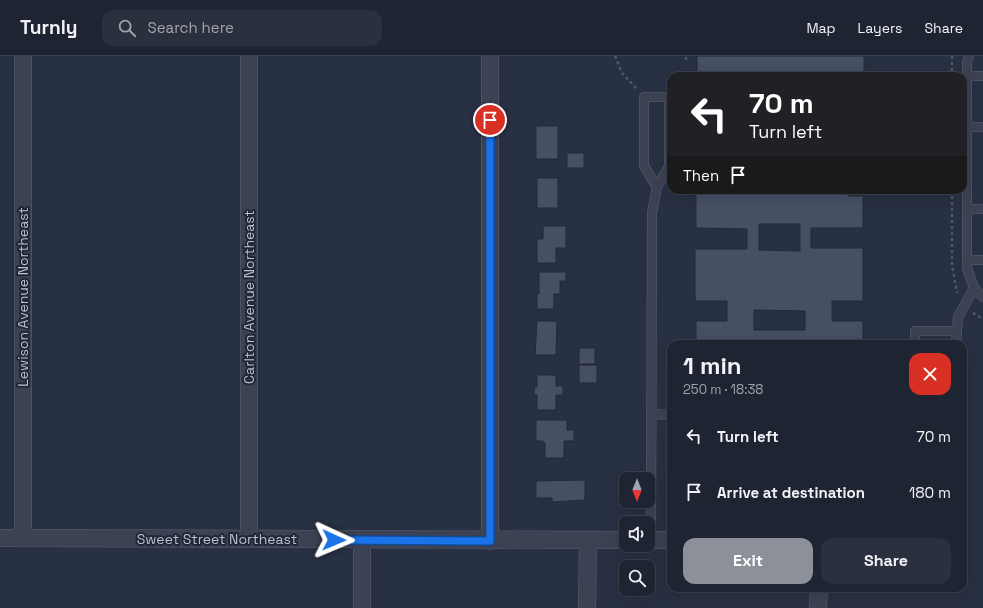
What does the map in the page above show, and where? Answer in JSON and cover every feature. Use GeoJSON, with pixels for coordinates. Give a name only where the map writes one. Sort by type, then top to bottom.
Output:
{"type":"FeatureCollection","features":[{"type":"Feature","properties":{"kind":"street","name":"Lewison Avenue Northeast"},"geometry":{"type":"LineString","coordinates":[[23,56],[23,538]]}},
{"type":"Feature","properties":{"kind":"street","name":"Carlton Avenue Northeast"},"geometry":{"type":"LineString","coordinates":[[249,538],[250,56]]}},
{"type":"Feature","properties":{"kind":"street"},"geometry":{"type":"LineString","coordinates":[[490,56],[490,541]]}},
{"type":"Feature","properties":{"kind":"street","name":"Sweet Street Northeast"},"geometry":{"type":"LineString","coordinates":[[0,538],[249,538],[490,541],[619,540]]}},
{"type":"Feature","properties":{"kind":"street"},"geometry":{"type":"LineString","coordinates":[[362,540],[362,608]]}},
{"type":"Feature","properties":{"kind":"street"},"geometry":{"type":"LineString","coordinates":[[655,540],[667,540]]}},
{"type":"Feature","properties":{"kind":"street"},"geometry":{"type":"LineString","coordinates":[[587,608],[588,541]]}},
{"type":"Feature","properties":{"kind":"street"},"geometry":{"type":"LineString","coordinates":[[818,608],[819,592]]}},
{"type":"Feature","properties":{"kind":"lane"},"geometry":{"type":"LineString","coordinates":[[968,56],[967,268],[974,288],[983,297]]}},
{"type":"Feature","properties":{"kind":"lane"},"geometry":{"type":"LineString","coordinates":[[967,76],[983,76]]}},
{"type":"Feature","properties":{"kind":"lane"},"geometry":{"type":"LineString","coordinates":[[657,186],[644,166],[644,97],[667,97]]}},
{"type":"Feature","properties":{"kind":"lane"},"geometry":{"type":"LineString","coordinates":[[967,127],[983,127]]}},
{"type":"Feature","properties":{"kind":"lane"},"geometry":{"type":"LineString","coordinates":[[650,516],[652,213],[657,186],[667,169]]}},
{"type":"Feature","properties":{"kind":"lane"},"geometry":{"type":"LineString","coordinates":[[967,209],[983,209]]}},
{"type":"Feature","properties":{"kind":"lane"},"geometry":{"type":"LineString","coordinates":[[967,260],[983,260]]}},
{"type":"Feature","properties":{"kind":"lane"},"geometry":{"type":"LineString","coordinates":[[956,340],[958,317],[974,288]]}},
{"type":"Feature","properties":{"kind":"lane"},"geometry":{"type":"LineString","coordinates":[[915,340],[915,331],[956,332]]}},
{"type":"Feature","properties":{"kind":"lane"},"geometry":{"type":"LineString","coordinates":[[651,414],[667,415]]}},
{"type":"Feature","properties":{"kind":"path"},"geometry":{"type":"LineString","coordinates":[[615,56],[622,73],[644,97]]}},
{"type":"Feature","properties":{"kind":"path"},"geometry":{"type":"LineString","coordinates":[[952,56],[952,72]]}},
{"type":"Feature","properties":{"kind":"path"},"geometry":{"type":"LineString","coordinates":[[952,194],[952,264],[954,286],[959,296]]}},
{"type":"Feature","properties":{"kind":"path"},"geometry":{"type":"LineString","coordinates":[[971,312],[983,319]]}},
{"type":"Feature","properties":{"kind":"building"},"geometry":{"type":"Polygon","coordinates":[[[697,56],[864,56],[864,72],[697,72],[697,56]]]}},
{"type":"Feature","properties":{"kind":"building"},"geometry":{"type":"Polygon","coordinates":[[[536,126],[558,126],[558,159],[536,159],[536,126]]]}},
{"type":"Feature","properties":{"kind":"building"},"geometry":{"type":"Polygon","coordinates":[[[567,153],[584,153],[584,168],[567,168],[567,153]]]}},
{"type":"Feature","properties":{"kind":"building"},"geometry":{"type":"Polygon","coordinates":[[[537,178],[558,178],[558,208],[537,208],[537,178]]]}},
{"type":"Feature","properties":{"kind":"building"},"geometry":{"type":"Polygon","coordinates":[[[690,194],[848,194],[848,196],[863,196],[863,228],[811,228],[811,248],[863,248],[863,301],[832,301],[832,321],[863,321],[863,340],[696,340],[696,321],[727,321],[727,301],[695,301],[695,249],[747,249],[747,229],[696,228],[696,195],[690,194]],[[759,224],[759,250],[800,251],[800,224],[759,224]],[[754,310],[754,330],[805,330],[805,311],[754,310]]]}},
{"type":"Feature","properties":{"kind":"building"},"geometry":{"type":"Polygon","coordinates":[[[543,226],[566,226],[566,248],[556,248],[556,263],[537,263],[537,239],[543,239],[543,226]]]}},
{"type":"Feature","properties":{"kind":"building"},"geometry":{"type":"Polygon","coordinates":[[[539,272],[566,272],[566,281],[560,281],[560,294],[554,294],[554,309],[537,309],[539,272]]]}},
{"type":"Feature","properties":{"kind":"building"},"geometry":{"type":"Polygon","coordinates":[[[537,321],[557,321],[556,355],[535,355],[537,321]]]}},
{"type":"Feature","properties":{"kind":"building"},"geometry":{"type":"Polygon","coordinates":[[[579,348],[595,348],[595,364],[579,364],[579,348]]]}},
{"type":"Feature","properties":{"kind":"building"},"geometry":{"type":"Polygon","coordinates":[[[579,365],[597,365],[597,383],[579,383],[579,365]]]}},
{"type":"Feature","properties":{"kind":"building"},"geometry":{"type":"Polygon","coordinates":[[[537,375],[556,375],[556,386],[563,386],[563,395],[556,395],[556,410],[537,410],[537,395],[534,395],[534,387],[537,387],[537,375]]]}},
{"type":"Feature","properties":{"kind":"building"},"geometry":{"type":"Polygon","coordinates":[[[536,420],[567,420],[567,430],[574,430],[574,441],[564,441],[564,458],[545,458],[545,443],[543,443],[543,441],[536,441],[536,420]]]}},
{"type":"Feature","properties":{"kind":"building"},"geometry":{"type":"Polygon","coordinates":[[[585,480],[585,500],[552,502],[552,498],[536,498],[536,481],[585,480]]]}},
{"type":"Feature","properties":{"kind":"route"},"geometry":{"type":"LineString","coordinates":[[334,540],[490,541],[490,120]]}}]}
